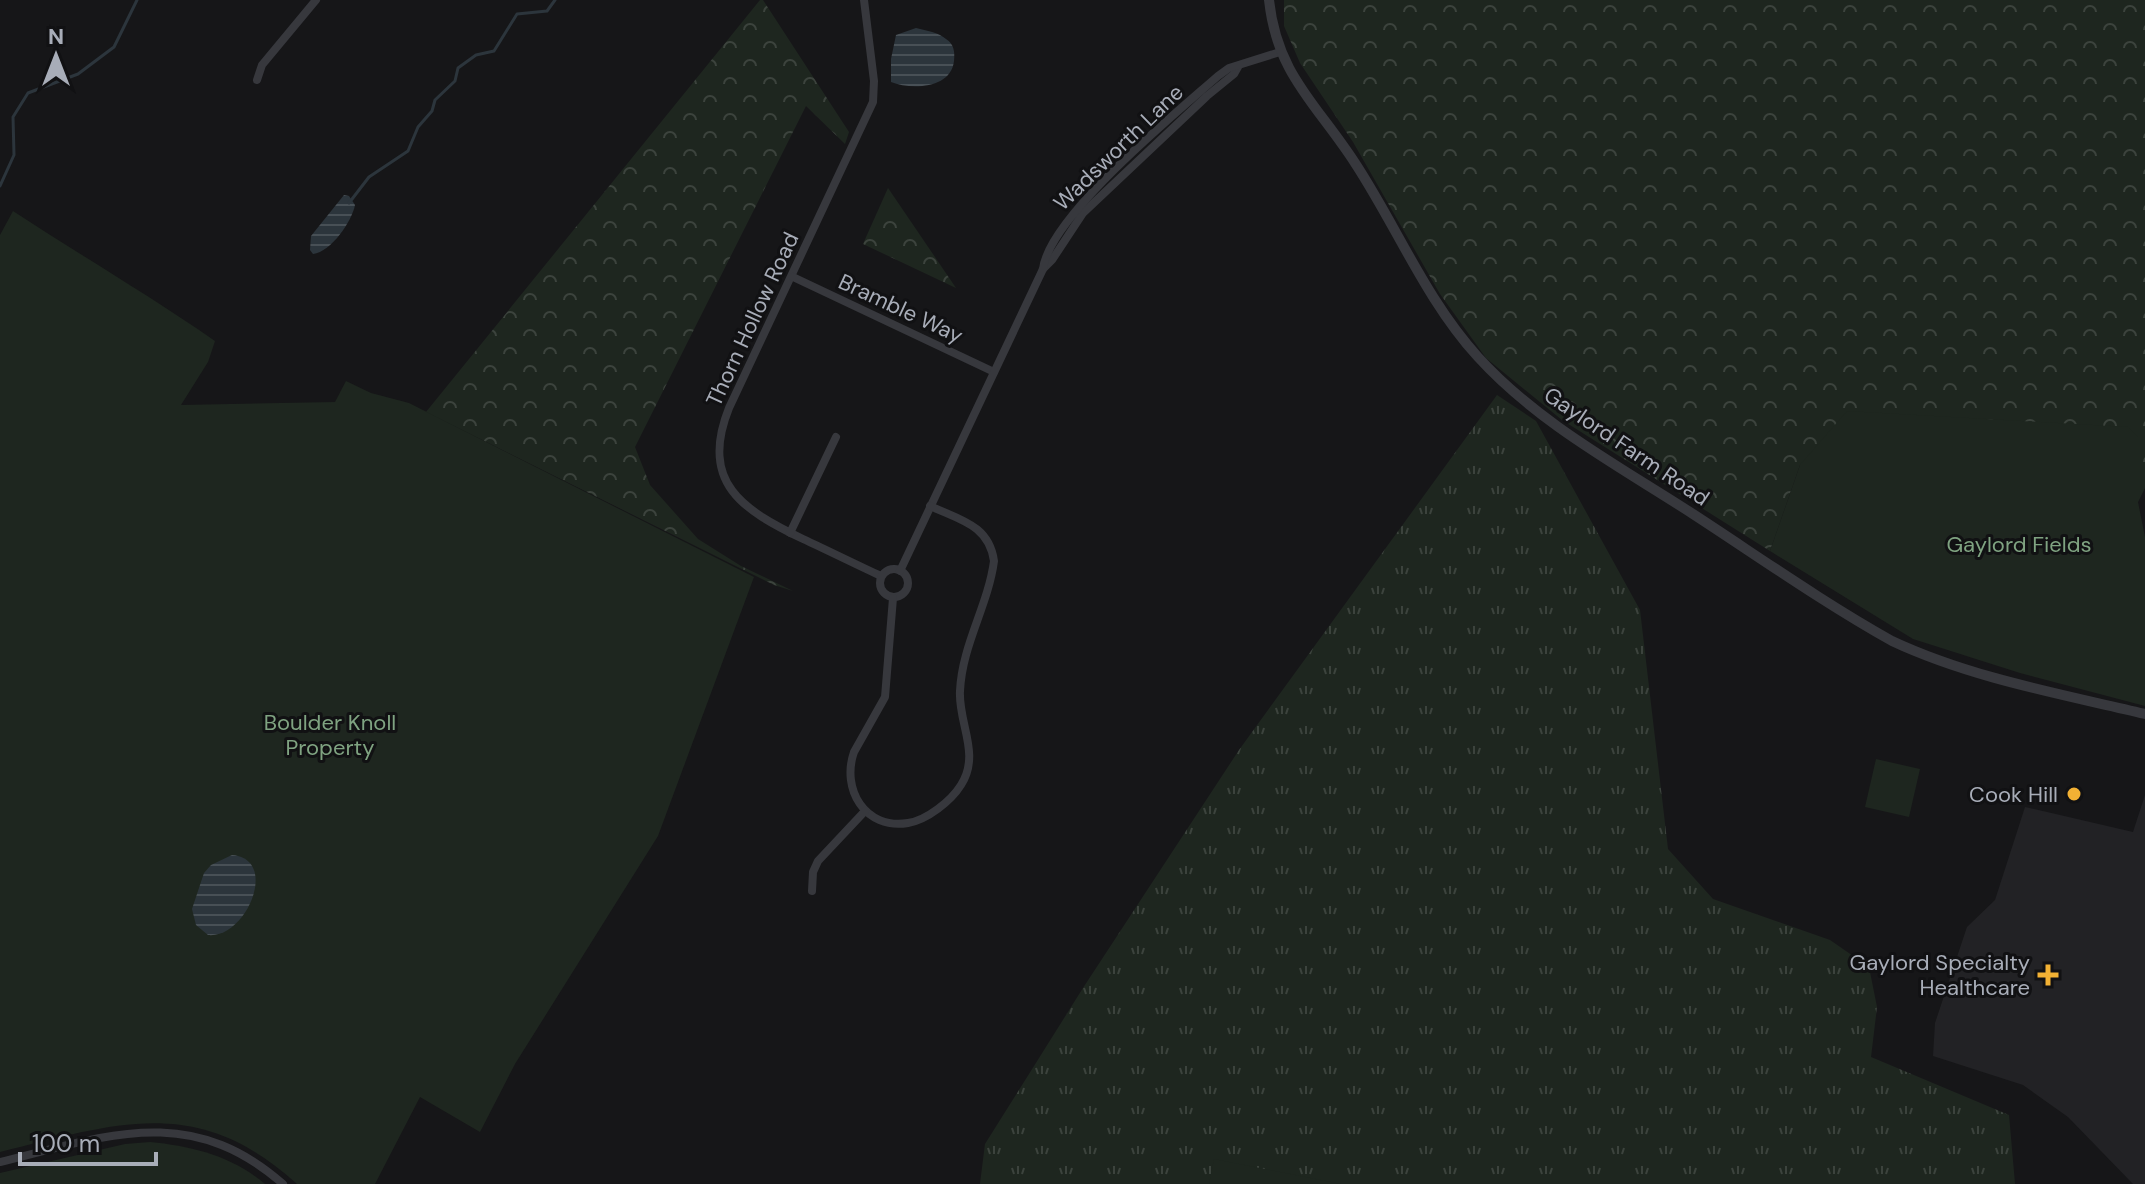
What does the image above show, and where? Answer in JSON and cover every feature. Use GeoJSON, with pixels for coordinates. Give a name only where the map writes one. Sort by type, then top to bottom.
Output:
{"type":"FeatureCollection","features":[{"type":"Feature","properties":{"kind":"street"},"geometry":{"type":"LineString","coordinates":[[257,80],[262,65],[316,0]]}},
{"type":"Feature","properties":{"kind":"street","name":"Thorn Hollow Road"},"geometry":{"type":"LineString","coordinates":[[864,0],[874,81],[873,102],[729,408],[719,442],[722,469],[736,498],[766,521],[881,576]]}},
{"type":"Feature","properties":{"kind":"street","name":"Gaylord Farm Road"},"geometry":{"type":"LineString","coordinates":[[1269,0],[1280,52],[1302,91],[1344,145],[1456,330],[1500,380],[1540,414],[1892,641],[1948,663],[2145,714]]}},
{"type":"Feature","properties":{"kind":"street","name":"Wadsworth Lane"},"geometry":{"type":"LineString","coordinates":[[900,571],[1043,269],[1044,258],[1076,209],[1218,76],[1229,68],[1280,52]]}},
{"type":"Feature","properties":{"kind":"street","name":"Bramble Way"},"geometry":{"type":"LineString","coordinates":[[793,277],[994,372]]}},
{"type":"Feature","properties":{"kind":"street"},"geometry":{"type":"LineString","coordinates":[[790,533],[836,437]]}},
{"type":"Feature","properties":{"kind":"street"},"geometry":{"type":"LineString","coordinates":[[893,598],[885,697],[850,762],[850,782],[857,803],[865,811],[875,818],[896,824],[919,820],[954,794],[969,767],[969,743],[960,699],[961,676],[992,572],[992,551],[981,531],[930,506]]}},
{"type":"Feature","properties":{"kind":"street"},"geometry":{"type":"LineString","coordinates":[[887,571],[900,571],[907,577],[907,589],[901,596],[893,598],[881,591],[881,576],[887,571]]}},
{"type":"Feature","properties":{"kind":"street"},"geometry":{"type":"LineString","coordinates":[[812,891],[813,872],[818,861],[865,811]]}},
{"type":"Feature","properties":{"kind":"street"},"geometry":{"type":"LineString","coordinates":[[0,1162],[117,1134],[163,1132],[196,1136],[218,1143],[257,1164],[283,1184]]}},
{"type":"Feature","properties":{"kind":"shaded area"},"geometry":{"type":"Polygon","coordinates":[[[916,28],[939,35],[951,43],[954,61],[951,70],[946,77],[929,85],[909,86],[891,82],[891,59],[896,35],[916,28]]]}},
{"type":"Feature","properties":{"kind":"shaded area"},"geometry":{"type":"Polygon","coordinates":[[[344,195],[349,196],[355,205],[350,219],[327,248],[313,254],[310,250],[311,236],[344,195]]]}},
{"type":"Feature","properties":{"kind":"shaded area","name":"Gaylord Specialty Healthcare"},"geometry":{"type":"Polygon","coordinates":[[[2145,795],[2145,1184],[2133,1184],[2068,1117],[2023,1085],[1933,1056],[1935,1023],[1967,927],[1995,900],[2025,807],[2133,832],[2145,795]]]}},
{"type":"Feature","properties":{"kind":"shaded area"},"geometry":{"type":"Polygon","coordinates":[[[232,855],[246,860],[254,870],[256,883],[252,898],[235,925],[222,933],[208,935],[196,925],[192,909],[204,873],[211,865],[232,855]]]}},
{"type":"Feature","properties":{"kind":"green space"},"geometry":{"type":"Polygon","coordinates":[[[763,0],[849,132],[845,144],[806,106],[635,447],[650,485],[698,539],[741,566],[793,591],[774,585],[426,412],[763,0]]]}},
{"type":"Feature","properties":{"kind":"green space"},"geometry":{"type":"Polygon","coordinates":[[[1284,0],[2145,0],[2145,488],[2138,502],[2138,437],[1800,465],[1770,551],[1562,420],[1486,358],[1440,294],[1353,142],[1300,63],[1284,26],[1284,0]]]}},
{"type":"Feature","properties":{"kind":"green space"},"geometry":{"type":"Polygon","coordinates":[[[888,188],[956,288],[863,244],[888,188]]]}},
{"type":"Feature","properties":{"kind":"green space","name":"Boulder Knoll Property"},"geometry":{"type":"Polygon","coordinates":[[[13,211],[215,341],[208,362],[181,405],[335,402],[346,381],[371,393],[409,403],[754,577],[658,836],[515,1064],[480,1132],[420,1097],[375,1184],[297,1184],[260,1155],[225,1137],[190,1127],[154,1123],[81,1132],[0,1152],[0,235],[13,211]]]}},
{"type":"Feature","properties":{"kind":"green space"},"geometry":{"type":"Polygon","coordinates":[[[1497,395],[1536,421],[1640,610],[1668,849],[1713,899],[1830,940],[1869,967],[1877,1007],[1871,1057],[2009,1115],[2015,1184],[980,1184],[985,1144],[1083,988],[1239,750],[1497,395]]]}},
{"type":"Feature","properties":{"kind":"green space","name":"Gaylord Fields"},"geometry":{"type":"Polygon","coordinates":[[[1847,411],[2128,427],[2138,437],[2138,502],[2145,537],[2145,706],[2020,673],[1913,639],[1770,551],[1800,465],[1847,411]]]}},
{"type":"Feature","properties":{"kind":"green space"},"geometry":{"type":"Polygon","coordinates":[[[1876,759],[1920,769],[1909,817],[1865,807],[1876,759]]]}},
{"type":"Feature","properties":{"kind":"green space"},"geometry":{"type":"Polygon","coordinates":[[[150,1142],[181,1146],[225,1159],[265,1184],[0,1184],[0,1173],[125,1144],[150,1142]]]}},
{"type":"Feature","properties":{"kind":"green space"},"geometry":{"type":"Polygon","coordinates":[[[1214,1159],[1341,1184],[1209,1184],[1214,1159]]]}},
{"type":"Feature","properties":{"kind":"waterway"},"geometry":{"type":"LineString","coordinates":[[0,186],[14,155],[13,117],[28,93],[78,74],[114,47],[137,0]]}},
{"type":"Feature","properties":{"kind":"waterway"},"geometry":{"type":"LineString","coordinates":[[349,203],[369,177],[408,151],[418,127],[432,111],[435,100],[455,81],[458,68],[476,55],[494,51],[517,14],[547,11],[555,0]]}},
{"type":"Feature","properties":{"kind":"place","name":"Cook Hill"},"geometry":{"type":"Point","coordinates":[2074,794]}},
{"type":"Feature","properties":{"kind":"place","name":"Gaylord Specialty Healthcare"},"geometry":{"type":"Point","coordinates":[2048,975]}}]}
